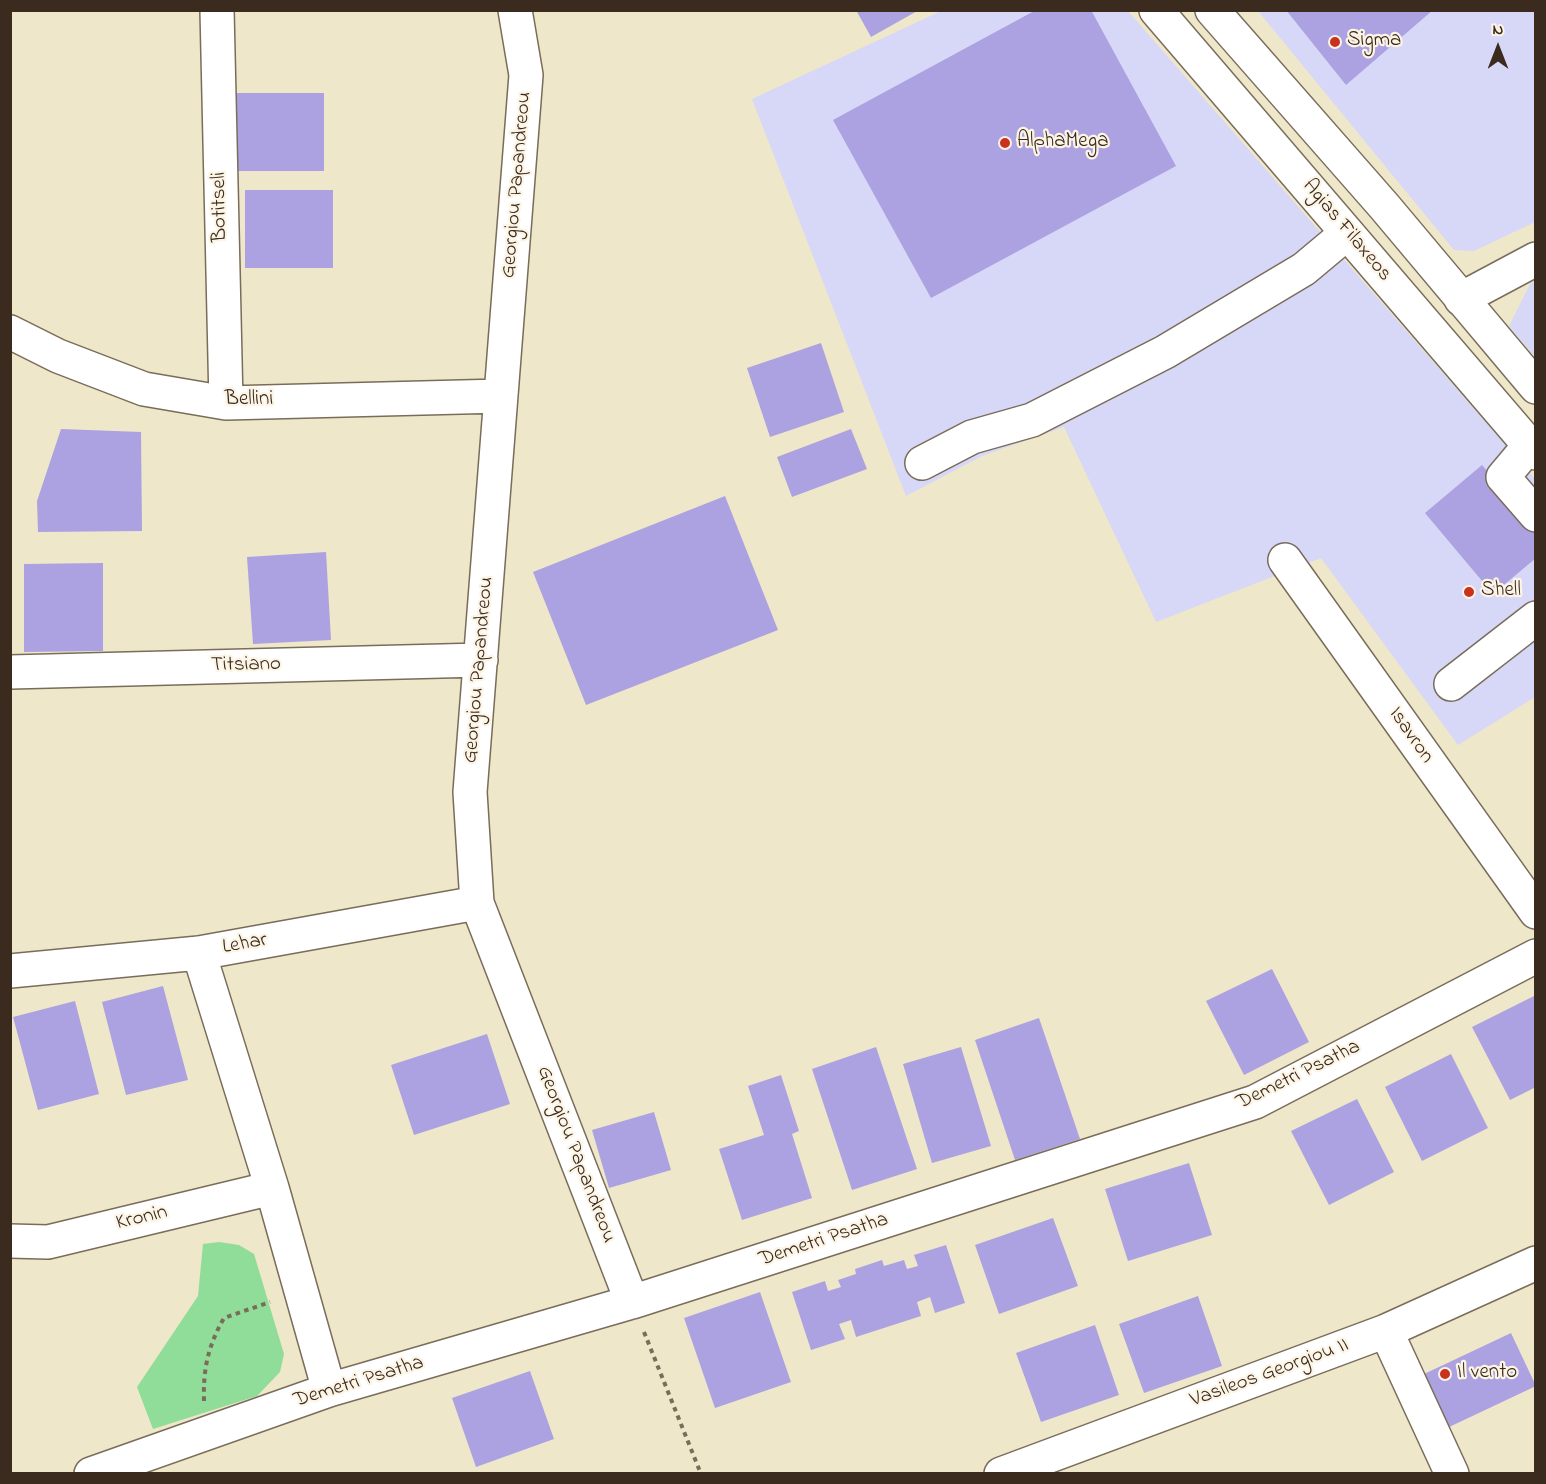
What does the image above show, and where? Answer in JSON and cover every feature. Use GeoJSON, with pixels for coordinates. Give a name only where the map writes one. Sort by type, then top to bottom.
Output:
{"type":"FeatureCollection","features":[{"type":"Feature","properties":{"kind":"street","name":"Botitseli"},"geometry":{"type":"LineString","coordinates":[[217,10],[226,403]]}},
{"type":"Feature","properties":{"kind":"street","name":"Georgiou Papandreou"},"geometry":{"type":"LineString","coordinates":[[515,10],[526,75],[470,792],[477,903],[632,1302]]}},
{"type":"Feature","properties":{"kind":"street","name":"Agias Filaxeos"},"geometry":{"type":"LineString","coordinates":[[1156,10],[1532,450]]}},
{"type":"Feature","properties":{"kind":"street","name":"Agias Filaxeos"},"geometry":{"type":"LineString","coordinates":[[1212,10],[1377,198],[1536,387]]}},
{"type":"Feature","properties":{"kind":"street"},"geometry":{"type":"LineString","coordinates":[[922,463],[972,437],[1032,420],[1165,352],[1304,268],[1347,232]]}},
{"type":"Feature","properties":{"kind":"street"},"geometry":{"type":"LineString","coordinates":[[1461,299],[1536,259]]}},
{"type":"Feature","properties":{"kind":"street","name":"Bellini"},"geometry":{"type":"LineString","coordinates":[[10,332],[58,356],[144,389],[226,403],[501,396]]}},
{"type":"Feature","properties":{"kind":"street"},"geometry":{"type":"LineString","coordinates":[[1532,450],[1503,477],[1536,515]]}},
{"type":"Feature","properties":{"kind":"street","name":"Isavron"},"geometry":{"type":"LineString","coordinates":[[1285,560],[1536,912]]}},
{"type":"Feature","properties":{"kind":"street"},"geometry":{"type":"LineString","coordinates":[[1451,684],[1536,618]]}},
{"type":"Feature","properties":{"kind":"street","name":"Titsiano"},"geometry":{"type":"LineString","coordinates":[[10,672],[481,660]]}},
{"type":"Feature","properties":{"kind":"street","name":"Lehar"},"geometry":{"type":"LineString","coordinates":[[10,971],[199,953],[477,903]]}},
{"type":"Feature","properties":{"kind":"street"},"geometry":{"type":"LineString","coordinates":[[199,953],[272,1188],[328,1390]]}},
{"type":"Feature","properties":{"kind":"street","name":"Demetri Psatha"},"geometry":{"type":"LineString","coordinates":[[102,1471],[328,1390],[632,1302],[1256,1102],[1536,956]]}},
{"type":"Feature","properties":{"kind":"street","name":"Kronin"},"geometry":{"type":"LineString","coordinates":[[10,1241],[48,1242],[272,1188]]}},
{"type":"Feature","properties":{"kind":"street","name":"Vasileos Georgiou II"},"geometry":{"type":"LineString","coordinates":[[1001,1473],[1386,1331],[1536,1263]]}},
{"type":"Feature","properties":{"kind":"street"},"geometry":{"type":"LineString","coordinates":[[1386,1331],[1452,1473]]}},
{"type":"Feature","properties":{"kind":"path"},"geometry":{"type":"LineString","coordinates":[[204,1403],[203,1382],[210,1343],[224,1318],[273,1301]]}},
{"type":"Feature","properties":{"kind":"path"},"geometry":{"type":"LineString","coordinates":[[632,1302],[701,1473]]}},
{"type":"Feature","properties":{"kind":"shaded area"},"geometry":{"type":"Polygon","coordinates":[[[941,11],[1128,11],[1535,479],[1535,697],[1458,745],[1321,558],[1156,622],[1064,427],[982,456],[906,496],[752,99],[941,11]]]}},
{"type":"Feature","properties":{"kind":"shaded area"},"geometry":{"type":"Polygon","coordinates":[[[1258,11],[1535,11],[1535,222],[1474,251],[1454,250],[1258,11]]]}},
{"type":"Feature","properties":{"kind":"shaded area"},"geometry":{"type":"Polygon","coordinates":[[[1535,281],[1535,357],[1509,326],[1530,284],[1535,281]]]}},
{"type":"Feature","properties":{"kind":"green space"},"geometry":{"type":"Polygon","coordinates":[[[219,1242],[239,1245],[254,1254],[284,1354],[280,1372],[257,1396],[153,1429],[137,1387],[198,1296],[203,1244],[219,1242]]]}},
{"type":"Feature","properties":{"kind":"building"},"geometry":{"type":"Polygon","coordinates":[[[856,10],[919,10],[871,37],[856,10]]]}},
{"type":"Feature","properties":{"kind":"building","name":"AlphaMega"},"geometry":{"type":"Polygon","coordinates":[[[1036,10],[1091,10],[1176,166],[931,298],[833,120],[1036,10]]]}},
{"type":"Feature","properties":{"kind":"building"},"geometry":{"type":"Polygon","coordinates":[[[1286,10],[1433,10],[1346,85],[1286,10]]]}},
{"type":"Feature","properties":{"kind":"building"},"geometry":{"type":"Polygon","coordinates":[[[235,93],[324,93],[324,171],[235,171],[235,93]]]}},
{"type":"Feature","properties":{"kind":"building"},"geometry":{"type":"Polygon","coordinates":[[[245,190],[333,190],[333,268],[245,268],[245,190]]]}},
{"type":"Feature","properties":{"kind":"building"},"geometry":{"type":"Polygon","coordinates":[[[821,343],[844,412],[770,437],[747,368],[821,343]]]}},
{"type":"Feature","properties":{"kind":"building"},"geometry":{"type":"Polygon","coordinates":[[[61,429],[141,432],[142,531],[38,532],[37,501],[61,429]]]}},
{"type":"Feature","properties":{"kind":"building"},"geometry":{"type":"Polygon","coordinates":[[[851,429],[867,469],[792,497],[777,457],[851,429]]]}},
{"type":"Feature","properties":{"kind":"building"},"geometry":{"type":"Polygon","coordinates":[[[1482,465],[1536,528],[1536,558],[1493,594],[1425,513],[1482,465]]]}},
{"type":"Feature","properties":{"kind":"building"},"geometry":{"type":"Polygon","coordinates":[[[725,496],[778,630],[586,705],[533,572],[725,496]]]}},
{"type":"Feature","properties":{"kind":"building"},"geometry":{"type":"Polygon","coordinates":[[[326,552],[331,640],[253,644],[247,557],[326,552]]]}},
{"type":"Feature","properties":{"kind":"building"},"geometry":{"type":"Polygon","coordinates":[[[103,563],[103,651],[24,652],[24,564],[103,563]]]}},
{"type":"Feature","properties":{"kind":"building"},"geometry":{"type":"Polygon","coordinates":[[[1272,969],[1309,1042],[1244,1075],[1206,1001],[1272,969]]]}},
{"type":"Feature","properties":{"kind":"building"},"geometry":{"type":"Polygon","coordinates":[[[163,986],[188,1080],[126,1095],[102,1002],[163,986]]]}},
{"type":"Feature","properties":{"kind":"building"},"geometry":{"type":"Polygon","coordinates":[[[1536,995],[1536,1087],[1510,1100],[1472,1027],[1536,995]]]}},
{"type":"Feature","properties":{"kind":"building"},"geometry":{"type":"Polygon","coordinates":[[[75,1001],[99,1094],[38,1110],[13,1017],[75,1001]]]}},
{"type":"Feature","properties":{"kind":"building"},"geometry":{"type":"Polygon","coordinates":[[[1039,1018],[1080,1139],[1015,1160],[975,1040],[1039,1018]]]}},
{"type":"Feature","properties":{"kind":"building"},"geometry":{"type":"Polygon","coordinates":[[[487,1034],[510,1104],[414,1135],[391,1065],[487,1034]]]}},
{"type":"Feature","properties":{"kind":"building"},"geometry":{"type":"Polygon","coordinates":[[[876,1047],[917,1169],[852,1190],[812,1069],[876,1047]]]}},
{"type":"Feature","properties":{"kind":"building"},"geometry":{"type":"Polygon","coordinates":[[[961,1047],[991,1146],[932,1163],[903,1064],[961,1047]]]}},
{"type":"Feature","properties":{"kind":"building"},"geometry":{"type":"Polygon","coordinates":[[[1451,1054],[1488,1128],[1422,1161],[1385,1087],[1451,1054]]]}},
{"type":"Feature","properties":{"kind":"building"},"geometry":{"type":"Polygon","coordinates":[[[781,1075],[799,1131],[792,1134],[812,1198],[742,1220],[719,1149],[764,1135],[748,1086],[781,1075]]]}},
{"type":"Feature","properties":{"kind":"building"},"geometry":{"type":"Polygon","coordinates":[[[1357,1099],[1394,1172],[1329,1205],[1291,1131],[1357,1099]]]}},
{"type":"Feature","properties":{"kind":"building"},"geometry":{"type":"Polygon","coordinates":[[[654,1112],[671,1170],[609,1188],[592,1130],[654,1112]]]}},
{"type":"Feature","properties":{"kind":"building"},"geometry":{"type":"Polygon","coordinates":[[[1189,1163],[1212,1235],[1128,1261],[1105,1189],[1189,1163]]]}},
{"type":"Feature","properties":{"kind":"building"},"geometry":{"type":"Polygon","coordinates":[[[1053,1218],[1078,1286],[999,1314],[975,1245],[1053,1218]]]}},
{"type":"Feature","properties":{"kind":"building"},"geometry":{"type":"Polygon","coordinates":[[[946,1245],[965,1303],[935,1313],[930,1297],[917,1302],[921,1316],[856,1337],[851,1320],[839,1324],[845,1339],[811,1350],[792,1292],[825,1281],[828,1291],[841,1287],[838,1280],[856,1274],[855,1269],[882,1260],[884,1266],[904,1260],[907,1269],[918,1266],[914,1255],[946,1245]]]}},
{"type":"Feature","properties":{"kind":"building"},"geometry":{"type":"Polygon","coordinates":[[[760,1292],[791,1382],[715,1408],[684,1318],[760,1292]]]}},
{"type":"Feature","properties":{"kind":"building"},"geometry":{"type":"Polygon","coordinates":[[[1198,1296],[1222,1366],[1144,1393],[1119,1324],[1198,1296]]]}},
{"type":"Feature","properties":{"kind":"building"},"geometry":{"type":"Polygon","coordinates":[[[1095,1325],[1119,1395],[1041,1422],[1016,1353],[1095,1325]]]}},
{"type":"Feature","properties":{"kind":"building"},"geometry":{"type":"Polygon","coordinates":[[[1511,1333],[1536,1386],[1447,1428],[1422,1375],[1511,1333]]]}},
{"type":"Feature","properties":{"kind":"building"},"geometry":{"type":"Polygon","coordinates":[[[530,1371],[554,1439],[476,1467],[452,1398],[530,1371]]]}},
{"type":"Feature","properties":{"kind":"place","name":"Sigma"},"geometry":{"type":"Point","coordinates":[1335,42]}},
{"type":"Feature","properties":{"kind":"place","name":"AlphaMega"},"geometry":{"type":"Point","coordinates":[1005,143]}},
{"type":"Feature","properties":{"kind":"place","name":"Shell"},"geometry":{"type":"Point","coordinates":[1469,592]}},
{"type":"Feature","properties":{"kind":"place","name":"Il vento"},"geometry":{"type":"Point","coordinates":[1445,1374]}}]}
